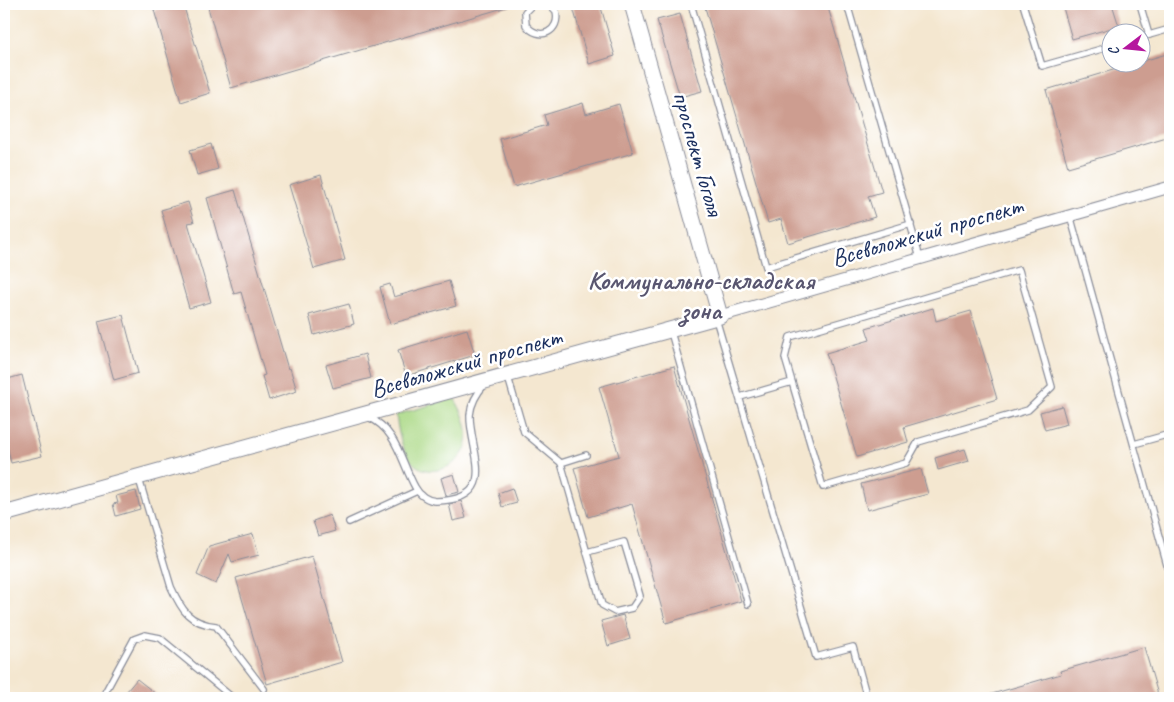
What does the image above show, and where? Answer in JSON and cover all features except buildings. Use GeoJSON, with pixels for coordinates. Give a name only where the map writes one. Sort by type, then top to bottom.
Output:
{"type":"FeatureCollection","features":[{"type":"Feature","properties":{"kind":"street","name":"проспект Гоголя"},"geometry":{"type":"LineString","coordinates":[[632,4],[718,316]]}},
{"type":"Feature","properties":{"kind":"street","name":"Всеволожский проспект"},"geometry":{"type":"LineString","coordinates":[[4,514],[670,330],[1170,187]]}},
{"type":"Feature","properties":{"kind":"lane"},"geometry":{"type":"LineString","coordinates":[[529,5],[524,19],[526,25],[535,34],[542,35],[553,29],[556,24],[556,11],[549,4]]}},
{"type":"Feature","properties":{"kind":"lane"},"geometry":{"type":"LineString","coordinates":[[691,4],[766,267],[911,224]]}},
{"type":"Feature","properties":{"kind":"lane"},"geometry":{"type":"LineString","coordinates":[[847,4],[920,258]]}},
{"type":"Feature","properties":{"kind":"lane"},"geometry":{"type":"LineString","coordinates":[[1023,4],[1042,66],[1102,49]]}},
{"type":"Feature","properties":{"kind":"lane"},"geometry":{"type":"LineString","coordinates":[[1140,4],[1146,22]]}},
{"type":"Feature","properties":{"kind":"lane"},"geometry":{"type":"LineString","coordinates":[[1152,34],[1170,28]]}},
{"type":"Feature","properties":{"kind":"lane"},"geometry":{"type":"LineString","coordinates":[[1070,215],[1170,576]]}},
{"type":"Feature","properties":{"kind":"lane"},"geometry":{"type":"LineString","coordinates":[[1019,270],[1052,387],[1028,410],[918,442],[906,463],[823,487],[792,382],[785,358],[790,337],[1019,270]]}},
{"type":"Feature","properties":{"kind":"lane"},"geometry":{"type":"LineString","coordinates":[[718,316],[816,656],[854,647],[867,698]]}},
{"type":"Feature","properties":{"kind":"lane"},"geometry":{"type":"LineString","coordinates":[[670,330],[748,604]]}},
{"type":"Feature","properties":{"kind":"lane"},"geometry":{"type":"LineString","coordinates":[[508,375],[524,432],[561,463],[602,604],[615,612],[632,608],[640,596],[624,542],[587,552]]}},
{"type":"Feature","properties":{"kind":"lane"},"geometry":{"type":"LineString","coordinates":[[363,416],[378,421],[386,428],[393,438],[416,491],[425,498],[443,500],[464,494],[473,488],[478,478],[478,465],[470,414],[478,392],[488,381]]}},
{"type":"Feature","properties":{"kind":"lane"},"geometry":{"type":"LineString","coordinates":[[740,397],[792,382]]}},
{"type":"Feature","properties":{"kind":"lane"},"geometry":{"type":"LineString","coordinates":[[1134,444],[1170,434]]}},
{"type":"Feature","properties":{"kind":"lane"},"geometry":{"type":"LineString","coordinates":[[561,463],[586,455]]}},
{"type":"Feature","properties":{"kind":"lane"},"geometry":{"type":"LineString","coordinates":[[138,477],[171,587],[178,603],[188,616],[198,624],[216,626],[264,688]]}},
{"type":"Feature","properties":{"kind":"lane"},"geometry":{"type":"LineString","coordinates":[[349,522],[416,491]]}},
{"type":"Feature","properties":{"kind":"lane"},"geometry":{"type":"LineString","coordinates":[[102,698],[134,639],[146,635],[160,638],[233,698]]}},
{"type":"Feature","properties":{"kind":"green space"},"geometry":{"type":"Polygon","coordinates":[[[454,398],[466,425],[467,442],[460,458],[445,468],[436,470],[418,467],[411,461],[402,445],[396,415],[454,398]]]}},
{"type":"Feature","properties":{"kind":"district","name":"Коммунально-складская зона"},"geometry":{"type":"Point","coordinates":[701,295]}}]}
